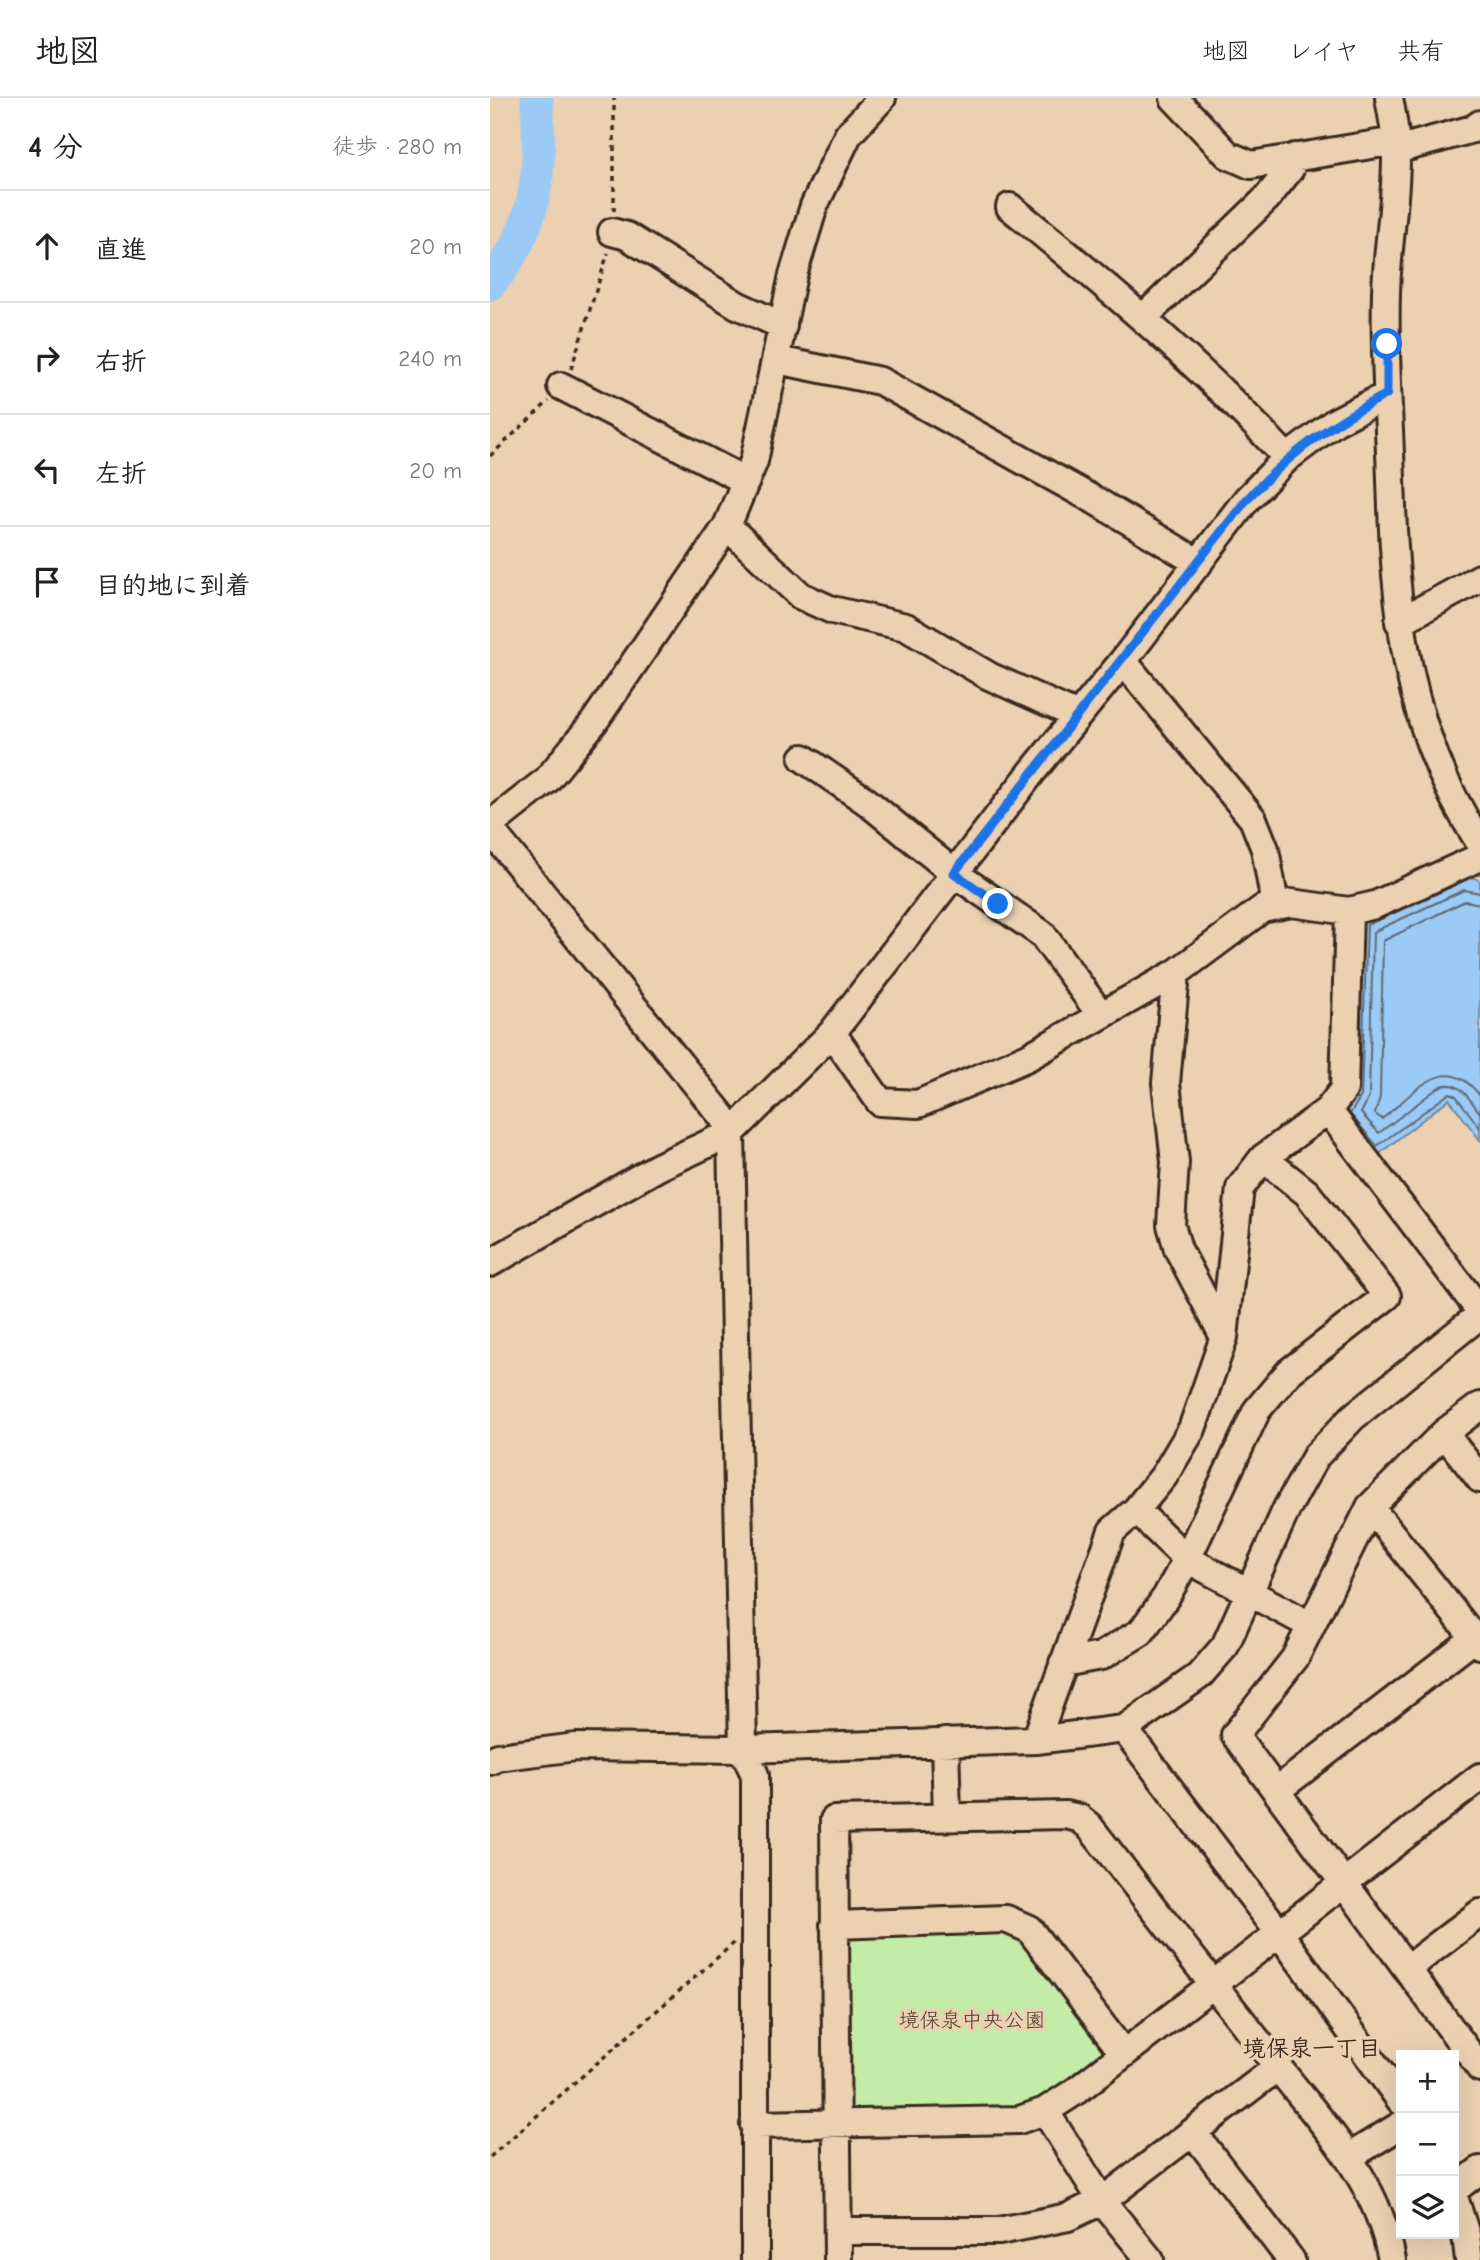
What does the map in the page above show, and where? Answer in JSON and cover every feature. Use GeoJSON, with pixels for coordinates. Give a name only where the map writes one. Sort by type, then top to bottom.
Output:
{"type":"FeatureCollection","features":[{"type":"Feature","properties":{"kind":"street"},"geometry":{"type":"LineString","coordinates":[[755,2260],[755,1775],[743,1749],[731,1133],[722,1116],[490,827],[547,780],[594,722],[727,526],[754,461],[793,275],[814,206],[848,135],[883,98]]}},
{"type":"Feature","properties":{"kind":"street"},"geometry":{"type":"LineString","coordinates":[[1174,98],[1228,155],[1251,165],[1295,157],[1396,146],[1473,129],[1480,124]]}},
{"type":"Feature","properties":{"kind":"street"},"geometry":{"type":"LineString","coordinates":[[1389,98],[1396,146],[1386,293],[1387,394],[1392,537],[1399,622],[1411,685],[1436,762],[1464,818],[1480,843]]}},
{"type":"Feature","properties":{"kind":"street"},"geometry":{"type":"LineString","coordinates":[[1143,318],[1267,198],[1290,169],[1295,157]]}},
{"type":"Feature","properties":{"kind":"street"},"geometry":{"type":"LineString","coordinates":[[1010,206],[1143,318],[1230,396],[1287,458]]}},
{"type":"Feature","properties":{"kind":"street"},"geometry":{"type":"LineString","coordinates":[[612,232],[627,236],[737,305],[783,326]]}},
{"type":"Feature","properties":{"kind":"street"},"geometry":{"type":"LineString","coordinates":[[777,360],[880,381],[1097,501],[1199,563]]}},
{"type":"Feature","properties":{"kind":"street"},"geometry":{"type":"LineString","coordinates":[[561,386],[746,481]]}},
{"type":"Feature","properties":{"kind":"street"},"geometry":{"type":"LineString","coordinates":[[490,1263],[658,1167],[731,1133],[832,1033],[1247,499],[1287,458],[1335,422],[1387,394]]}},
{"type":"Feature","properties":{"kind":"street"},"geometry":{"type":"LineString","coordinates":[[727,526],[801,596],[832,610],[906,627],[989,676],[1078,716]]}},
{"type":"Feature","properties":{"kind":"street"},"geometry":{"type":"LineString","coordinates":[[1399,622],[1480,578]]}},
{"type":"Feature","properties":{"kind":"street"},"geometry":{"type":"LineString","coordinates":[[1123,661],[1253,818],[1265,849],[1275,904]]}},
{"type":"Feature","properties":{"kind":"street"},"geometry":{"type":"LineString","coordinates":[[803,758],[866,801],[954,873],[1042,934],[1101,1015]]}},
{"type":"Feature","properties":{"kind":"street"},"geometry":{"type":"LineString","coordinates":[[832,1033],[880,1101],[918,1104],[1028,1057],[1176,973],[1262,909],[1275,904],[1291,903],[1349,911],[1375,905],[1480,857]]}},
{"type":"Feature","properties":{"kind":"street"},"geometry":{"type":"LineString","coordinates":[[1036,1740],[1112,1531],[1136,1510],[1164,1476],[1192,1429],[1224,1337],[1240,1188],[1263,1158],[1328,1110],[1344,1089],[1349,911]]}},
{"type":"Feature","properties":{"kind":"street"},"geometry":{"type":"LineString","coordinates":[[1176,973],[1166,1083],[1175,1161],[1171,1225],[1178,1249],[1224,1337]]}},
{"type":"Feature","properties":{"kind":"street"},"geometry":{"type":"LineString","coordinates":[[490,1761],[498,1757],[576,1747],[743,1749],[1036,1740],[1124,1729],[1199,1676],[1225,1646],[1287,1508],[1316,1456],[1353,1417],[1480,1313],[1328,1110]]}},
{"type":"Feature","properties":{"kind":"street"},"geometry":{"type":"LineString","coordinates":[[1063,1663],[1101,1656],[1141,1632],[1166,1597],[1187,1559],[1257,1410],[1289,1372],[1387,1296],[1307,1193],[1263,1158]]}},
{"type":"Feature","properties":{"kind":"street"},"geometry":{"type":"LineString","coordinates":[[1476,2052],[1408,1968],[1235,1735],[1296,1658],[1370,1507],[1444,1433],[1480,1406]]}},
{"type":"Feature","properties":{"kind":"street"},"geometry":{"type":"LineString","coordinates":[[1444,1433],[1480,1479]]}},
{"type":"Feature","properties":{"kind":"street"},"geometry":{"type":"LineString","coordinates":[[1276,1791],[1478,1642],[1370,1507]]}},
{"type":"Feature","properties":{"kind":"street"},"geometry":{"type":"LineString","coordinates":[[1136,1510],[1187,1559],[1310,1625]]}},
{"type":"Feature","properties":{"kind":"street"},"geometry":{"type":"LineString","coordinates":[[1124,1729],[1278,1931],[1396,2094]]}},
{"type":"Feature","properties":{"kind":"street"},"geometry":{"type":"LineString","coordinates":[[945,1742],[947,1817]]}},
{"type":"Feature","properties":{"kind":"street"},"geometry":{"type":"LineString","coordinates":[[754,2125],[1019,2120],[1045,2111],[1124,2054],[1278,1931],[1480,1777]]}},
{"type":"Feature","properties":{"kind":"street"},"geometry":{"type":"LineString","coordinates":[[838,2260],[834,1819],[1065,1815],[1079,1818],[1089,1826],[1349,2157],[1370,2190],[1386,2226],[1392,2260]]}},
{"type":"Feature","properties":{"kind":"street"},"geometry":{"type":"LineString","coordinates":[[1408,1968],[1480,1913]]}},
{"type":"Feature","properties":{"kind":"street"},"geometry":{"type":"LineString","coordinates":[[834,1925],[1006,1919],[1029,1928],[1124,2054]]}},
{"type":"Feature","properties":{"kind":"street"},"geometry":{"type":"LineString","coordinates":[[839,2231],[999,2231],[1068,2217],[1102,2201],[1278,2067]]}},
{"type":"Feature","properties":{"kind":"street"},"geometry":{"type":"LineString","coordinates":[[1045,2111],[1102,2201],[1150,2260]]}},
{"type":"Feature","properties":{"kind":"street"},"geometry":{"type":"LineString","coordinates":[[1349,2157],[1396,2128]]}},
{"type":"Feature","properties":{"kind":"street"},"geometry":{"type":"LineString","coordinates":[[1193,2132],[1291,2260]]}},
{"type":"Feature","properties":{"kind":"street"},"geometry":{"type":"LineString","coordinates":[[1459,2185],[1480,2170]]}},
{"type":"Feature","properties":{"kind":"street"},"geometry":{"type":"LineString","coordinates":[[1459,2213],[1466,2235],[1469,2260]]}},
{"type":"Feature","properties":{"kind":"path"},"geometry":{"type":"LineString","coordinates":[[490,456],[529,422],[561,386],[570,371],[585,331],[612,232],[614,98]]}},
{"type":"Feature","properties":{"kind":"path"},"geometry":{"type":"LineString","coordinates":[[490,2157],[756,1923]]}},
{"type":"Feature","properties":{"kind":"green space","name":"境保泉中央公園"},"geometry":{"type":"Polygon","coordinates":[[[1011,1931],[1022,1937],[1103,2042],[1104,2054],[1060,2091],[1034,2103],[958,2112],[857,2111],[843,2098],[844,1941],[853,1933],[1011,1931]]]}},
{"type":"Feature","properties":{"kind":"water"},"geometry":{"type":"Polygon","coordinates":[[[1464,872],[1480,881],[1480,1140],[1449,1099],[1374,1158],[1343,1117],[1362,917],[1464,872]]]}},
{"type":"Feature","properties":{"kind":"waterway"},"geometry":{"type":"LineString","coordinates":[[490,284],[519,240],[534,196],[538,150],[537,98]]}},
{"type":"Feature","properties":{"kind":"district","name":"境保泉一丁目"},"geometry":{"type":"Point","coordinates":[1312,2048]}},
{"type":"Feature","properties":{"kind":"route"},"geometry":{"type":"LineString","coordinates":[[998,904],[954,873],[1123,661],[1247,499],[1287,458],[1335,422],[1387,394],[1387,344]]}}]}
